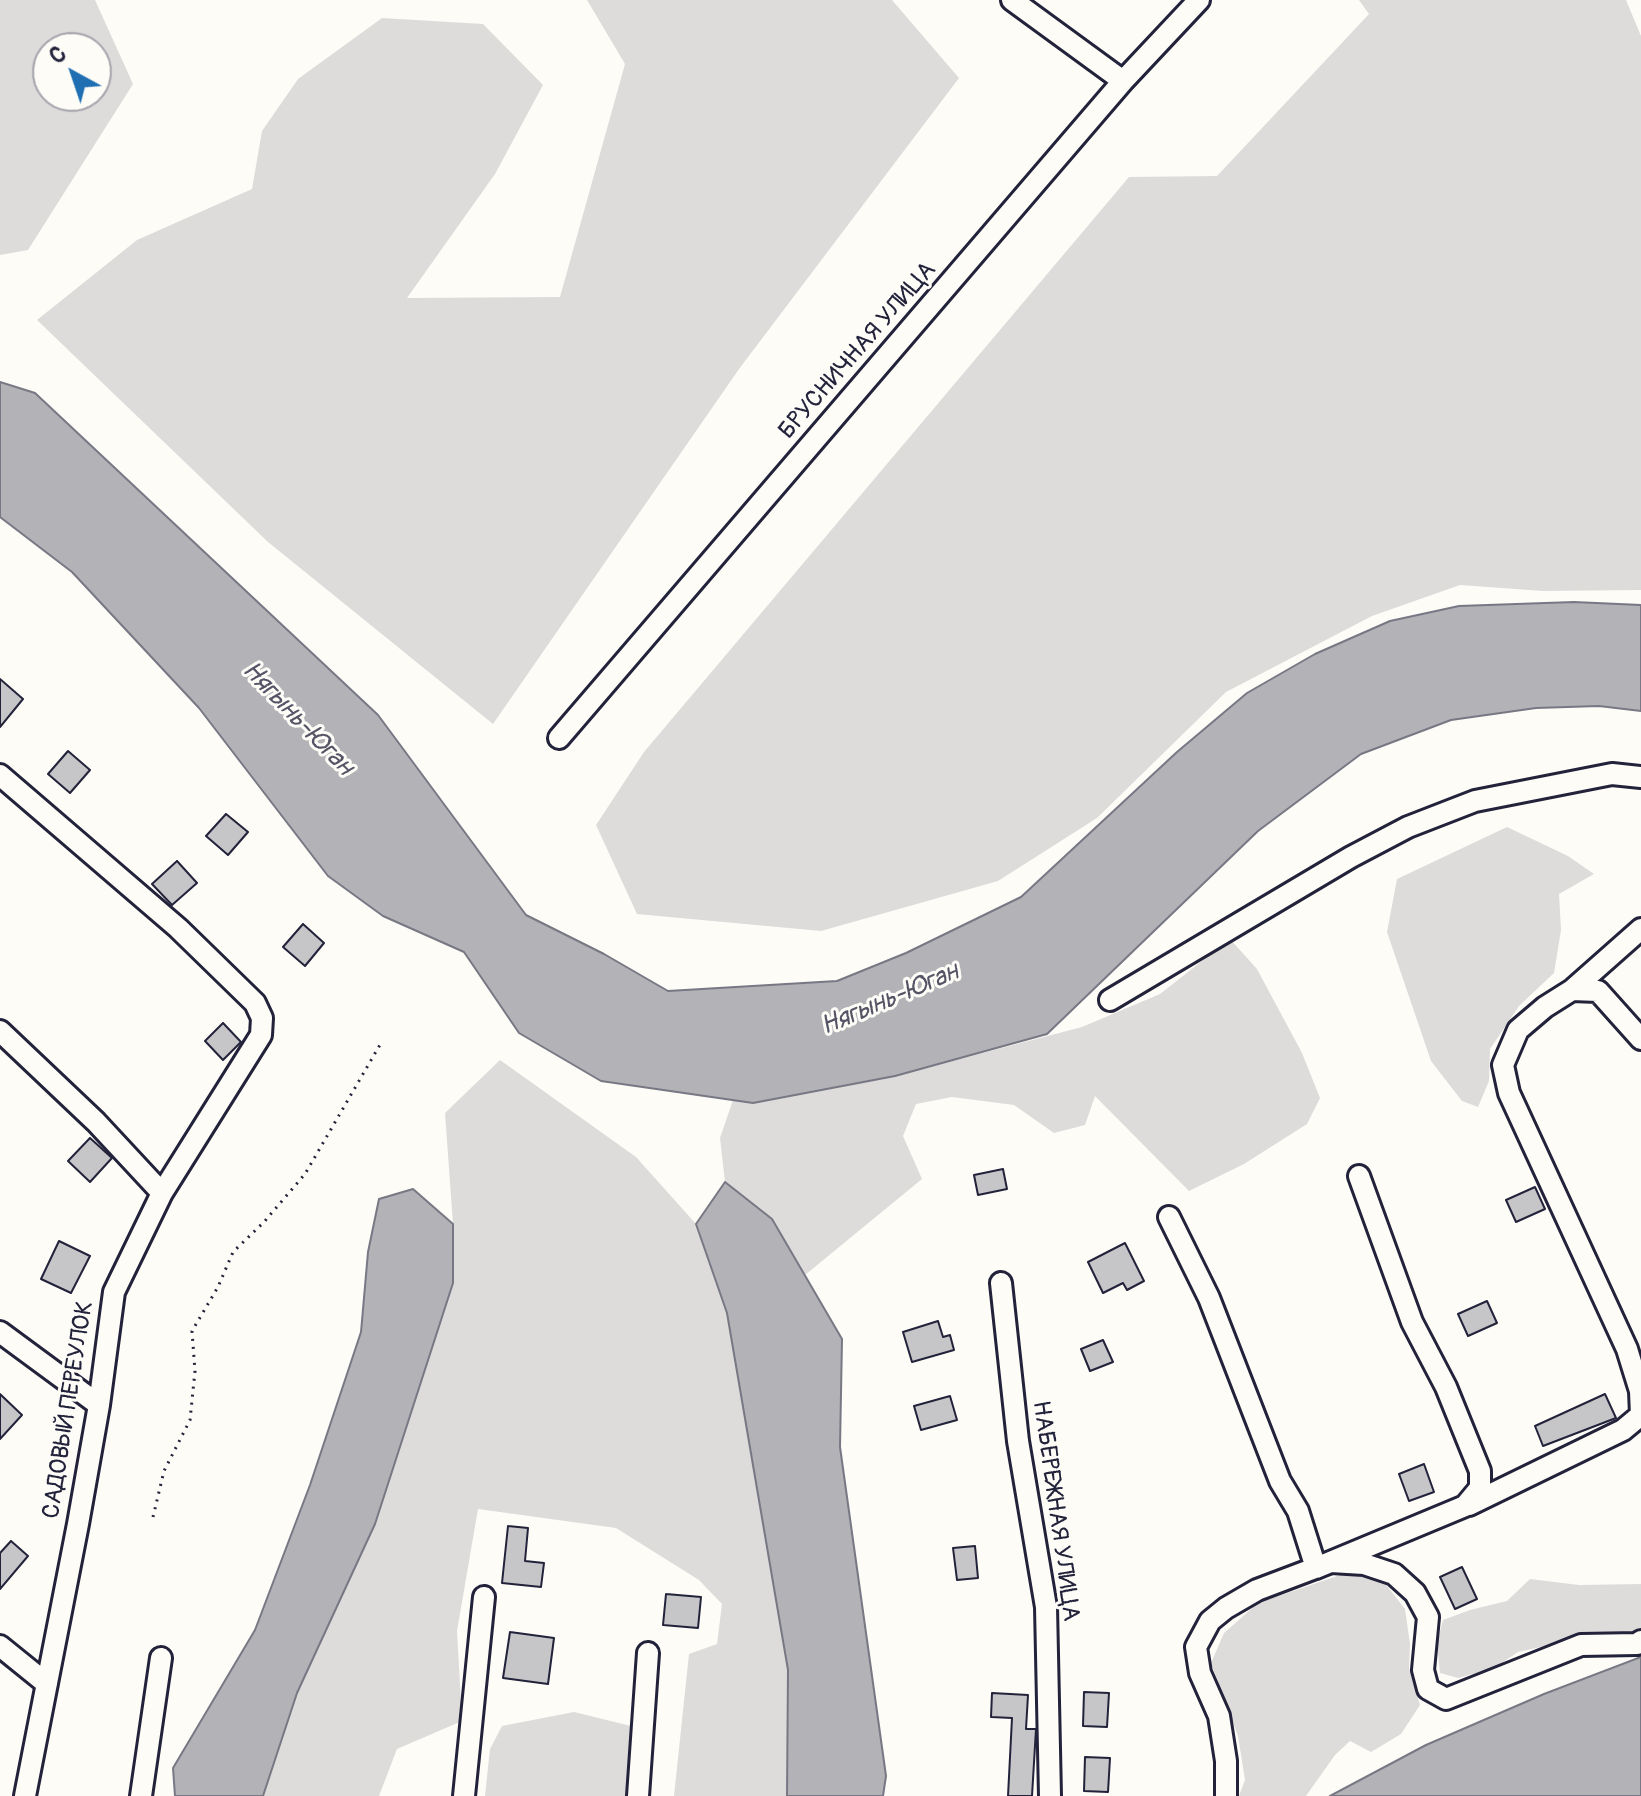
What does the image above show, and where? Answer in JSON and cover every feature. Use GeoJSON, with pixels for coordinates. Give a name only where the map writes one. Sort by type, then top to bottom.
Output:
{"type":"FeatureCollection","features":[{"type":"Feature","properties":{"kind":"street"},"geometry":{"type":"LineString","coordinates":[[1012,0],[1123,81]]}},
{"type":"Feature","properties":{"kind":"street","name":"БРУСНИЧНАЯ УЛИЦА"},"geometry":{"type":"LineString","coordinates":[[559,738],[1123,81],[1199,0]]}},
{"type":"Feature","properties":{"kind":"street"},"geometry":{"type":"LineString","coordinates":[[1110,1000],[1351,857],[1408,827],[1475,801],[1612,774],[1641,777]]}},
{"type":"Feature","properties":{"kind":"street","name":"САДОВЫЙ ПЕРЕУЛОК"},"geometry":{"type":"LineString","coordinates":[[0,775],[178,928],[255,1003],[262,1018],[261,1035],[162,1193],[114,1292],[99,1405],[25,1796]]}},
{"type":"Feature","properties":{"kind":"street"},"geometry":{"type":"LineString","coordinates":[[1316,1568],[1465,1506],[1599,1443],[1623,1430],[1641,1415],[1640,1391],[1627,1349],[1509,1093],[1503,1065],[1518,1030],[1545,1007],[1572,990],[1641,929]]}},
{"type":"Feature","properties":{"kind":"street"},"geometry":{"type":"LineString","coordinates":[[1572,990],[1598,991],[1641,1039]]}},
{"type":"Feature","properties":{"kind":"street"},"geometry":{"type":"LineString","coordinates":[[0,1031],[96,1122],[162,1193]]}},
{"type":"Feature","properties":{"kind":"street"},"geometry":{"type":"LineString","coordinates":[[1359,1176],[1412,1322],[1446,1387],[1480,1471],[1480,1488],[1465,1506]]}},
{"type":"Feature","properties":{"kind":"street"},"geometry":{"type":"LineString","coordinates":[[1169,1217],[1209,1298],[1280,1481],[1298,1511],[1316,1568]]}},
{"type":"Feature","properties":{"kind":"street","name":"НАБЕРЕЖНАЯ УЛИЦА"},"geometry":{"type":"LineString","coordinates":[[1001,1283],[1018,1441],[1046,1607],[1050,1796]]}},
{"type":"Feature","properties":{"kind":"street"},"geometry":{"type":"LineString","coordinates":[[0,1332],[99,1405]]}},
{"type":"Feature","properties":{"kind":"street"},"geometry":{"type":"LineString","coordinates":[[1226,1796],[1226,1761],[1219,1716],[1200,1673],[1196,1647],[1210,1621],[1226,1608],[1257,1590],[1331,1562],[1364,1564],[1394,1574],[1415,1593],[1428,1617],[1423,1670],[1428,1689],[1446,1699],[1581,1645],[1637,1644],[1641,1641]]}},
{"type":"Feature","properties":{"kind":"street"},"geometry":{"type":"LineString","coordinates":[[464,1796],[484,1597]]}},
{"type":"Feature","properties":{"kind":"street"},"geometry":{"type":"LineString","coordinates":[[0,1646],[47,1684]]}},
{"type":"Feature","properties":{"kind":"street"},"geometry":{"type":"LineString","coordinates":[[638,1796],[648,1653]]}},
{"type":"Feature","properties":{"kind":"street"},"geometry":{"type":"LineString","coordinates":[[141,1796],[161,1658]]}},
{"type":"Feature","properties":{"kind":"path"},"geometry":{"type":"LineString","coordinates":[[153,1517],[164,1471],[190,1420],[195,1371],[192,1331],[218,1287],[233,1252],[264,1222],[305,1174],[381,1043]]}},
{"type":"Feature","properties":{"kind":"shaded area"},"geometry":{"type":"Polygon","coordinates":[[[0,0],[95,0],[109,32],[32,32],[32,112],[112,112],[112,38],[133,84],[28,250],[0,255],[0,0]]]}},
{"type":"Feature","properties":{"kind":"shaded area"},"geometry":{"type":"Polygon","coordinates":[[[587,0],[892,0],[959,78],[739,369],[493,724],[268,542],[37,320],[137,240],[252,189],[262,131],[298,79],[382,18],[483,24],[543,85],[495,174],[407,298],[560,297],[625,64],[587,0]]]}},
{"type":"Feature","properties":{"kind":"shaded area"},"geometry":{"type":"Polygon","coordinates":[[[1359,0],[1626,0],[1641,36],[1641,590],[1543,591],[1460,585],[1372,616],[1226,692],[1097,818],[998,881],[821,931],[637,914],[596,825],[644,752],[1129,177],[1217,176],[1369,14],[1359,0]]]}},
{"type":"Feature","properties":{"kind":"shaded area"},"geometry":{"type":"Polygon","coordinates":[[[1507,827],[1568,856],[1594,874],[1559,894],[1561,930],[1554,973],[1519,1006],[1490,1049],[1489,1081],[1478,1107],[1462,1101],[1431,1061],[1387,932],[1397,879],[1507,827]]]}},
{"type":"Feature","properties":{"kind":"shaded area"},"geometry":{"type":"Polygon","coordinates":[[[1230,939],[1257,969],[1302,1053],[1320,1098],[1307,1124],[1244,1164],[1189,1191],[1095,1096],[1085,1125],[1054,1133],[1014,1105],[952,1097],[916,1104],[903,1136],[922,1179],[805,1275],[772,1219],[725,1182],[720,1138],[733,1100],[895,1076],[1082,1027],[1160,994],[1230,939]]]}},
{"type":"Feature","properties":{"kind":"shaded area"},"geometry":{"type":"Polygon","coordinates":[[[500,1060],[636,1157],[696,1224],[727,1313],[788,1670],[787,1796],[674,1796],[689,1654],[717,1644],[722,1604],[699,1580],[616,1528],[478,1509],[457,1631],[462,1721],[397,1749],[379,1796],[263,1796],[297,1693],[375,1524],[453,1283],[453,1224],[445,1113],[500,1060]]]}},
{"type":"Feature","properties":{"kind":"shaded area"},"geometry":{"type":"Polygon","coordinates":[[[1346,1573],[1384,1582],[1405,1609],[1410,1644],[1409,1668],[1420,1705],[1401,1734],[1371,1752],[1350,1741],[1335,1755],[1306,1796],[1239,1796],[1245,1780],[1238,1736],[1211,1663],[1224,1633],[1258,1603],[1346,1573]]]}},
{"type":"Feature","properties":{"kind":"shaded area"},"geometry":{"type":"Polygon","coordinates":[[[1530,1579],[1579,1585],[1641,1584],[1641,1629],[1619,1639],[1599,1634],[1518,1652],[1494,1668],[1458,1678],[1440,1673],[1437,1643],[1443,1620],[1507,1601],[1530,1579]]]}},
{"type":"Feature","properties":{"kind":"shaded area"},"geometry":{"type":"Polygon","coordinates":[[[574,1712],[631,1726],[626,1796],[485,1796],[490,1749],[502,1726],[574,1712]]]}},
{"type":"Feature","properties":{"kind":"water","name":"Нягынь-Юган"},"geometry":{"type":"Polygon","coordinates":[[[0,382],[35,393],[378,715],[526,915],[604,954],[668,991],[837,981],[906,953],[1021,897],[1177,752],[1247,693],[1315,654],[1390,621],[1459,606],[1574,602],[1641,605],[1641,711],[1599,706],[1536,708],[1451,720],[1361,754],[1258,831],[1047,1034],[895,1076],[753,1103],[601,1081],[519,1033],[464,952],[383,916],[328,876],[199,708],[72,572],[0,517],[0,382]]]}},
{"type":"Feature","properties":{"kind":"water"},"geometry":{"type":"Polygon","coordinates":[[[725,1182],[772,1219],[842,1339],[840,1447],[886,1776],[883,1796],[787,1796],[788,1670],[727,1313],[696,1224],[725,1182]]]}},
{"type":"Feature","properties":{"kind":"water"},"geometry":{"type":"Polygon","coordinates":[[[413,1189],[453,1224],[453,1283],[375,1524],[297,1693],[263,1796],[175,1796],[173,1768],[255,1630],[310,1485],[361,1332],[368,1252],[379,1199],[413,1189]]]}},
{"type":"Feature","properties":{"kind":"water"},"geometry":{"type":"Polygon","coordinates":[[[1641,1657],[1641,1796],[1330,1796],[1426,1745],[1544,1694],[1641,1657]]]}},
{"type":"Feature","properties":{"kind":"building"},"geometry":{"type":"Polygon","coordinates":[[[0,679],[23,699],[0,727],[0,679]]]}},
{"type":"Feature","properties":{"kind":"building"},"geometry":{"type":"Polygon","coordinates":[[[68,751],[90,770],[70,793],[48,774],[68,751]]]}},
{"type":"Feature","properties":{"kind":"building"},"geometry":{"type":"Polygon","coordinates":[[[226,814],[248,832],[228,855],[206,836],[226,814]]]}},
{"type":"Feature","properties":{"kind":"building"},"geometry":{"type":"Polygon","coordinates":[[[177,861],[197,883],[172,905],[152,884],[177,861]]]}},
{"type":"Feature","properties":{"kind":"building"},"geometry":{"type":"Polygon","coordinates":[[[303,924],[324,943],[305,966],[283,947],[303,924]]]}},
{"type":"Feature","properties":{"kind":"building"},"geometry":{"type":"Polygon","coordinates":[[[223,1023],[241,1042],[223,1060],[205,1041],[223,1023]]]}},
{"type":"Feature","properties":{"kind":"building"},"geometry":{"type":"Polygon","coordinates":[[[90,1138],[112,1158],[90,1182],[68,1161],[90,1138]]]}},
{"type":"Feature","properties":{"kind":"building"},"geometry":{"type":"Polygon","coordinates":[[[1003,1169],[1007,1189],[978,1195],[974,1175],[1003,1169]]]}},
{"type":"Feature","properties":{"kind":"building"},"geometry":{"type":"Polygon","coordinates":[[[1535,1187],[1545,1209],[1516,1222],[1506,1200],[1535,1187]]]}},
{"type":"Feature","properties":{"kind":"building"},"geometry":{"type":"Polygon","coordinates":[[[59,1241],[90,1256],[71,1293],[41,1279],[59,1241]]]}},
{"type":"Feature","properties":{"kind":"building"},"geometry":{"type":"Polygon","coordinates":[[[1125,1243],[1144,1281],[1127,1290],[1123,1283],[1103,1293],[1088,1262],[1125,1243]]]}},
{"type":"Feature","properties":{"kind":"building"},"geometry":{"type":"Polygon","coordinates":[[[1487,1301],[1497,1323],[1468,1336],[1458,1314],[1487,1301]]]}},
{"type":"Feature","properties":{"kind":"building"},"geometry":{"type":"Polygon","coordinates":[[[938,1321],[943,1337],[950,1335],[954,1350],[912,1362],[903,1332],[938,1321]]]}},
{"type":"Feature","properties":{"kind":"building"},"geometry":{"type":"Polygon","coordinates":[[[1103,1340],[1113,1362],[1090,1371],[1081,1349],[1103,1340]]]}},
{"type":"Feature","properties":{"kind":"building"},"geometry":{"type":"Polygon","coordinates":[[[0,1394],[22,1415],[0,1439],[0,1394]]]}},
{"type":"Feature","properties":{"kind":"building"},"geometry":{"type":"Polygon","coordinates":[[[1605,1394],[1616,1418],[1543,1446],[1535,1426],[1605,1394]]]}},
{"type":"Feature","properties":{"kind":"building"},"geometry":{"type":"Polygon","coordinates":[[[950,1396],[957,1420],[921,1430],[914,1406],[950,1396]]]}},
{"type":"Feature","properties":{"kind":"building"},"geometry":{"type":"Polygon","coordinates":[[[1424,1464],[1434,1492],[1409,1501],[1399,1474],[1424,1464]]]}},
{"type":"Feature","properties":{"kind":"building"},"geometry":{"type":"Polygon","coordinates":[[[508,1526],[528,1528],[525,1561],[544,1563],[541,1587],[502,1583],[508,1526]]]}},
{"type":"Feature","properties":{"kind":"building"},"geometry":{"type":"Polygon","coordinates":[[[11,1541],[28,1556],[0,1589],[0,1553],[11,1541]]]}},
{"type":"Feature","properties":{"kind":"building"},"geometry":{"type":"Polygon","coordinates":[[[975,1546],[978,1578],[957,1580],[953,1548],[975,1546]]]}},
{"type":"Feature","properties":{"kind":"building"},"geometry":{"type":"Polygon","coordinates":[[[1462,1567],[1477,1599],[1455,1609],[1440,1577],[1462,1567]]]}},
{"type":"Feature","properties":{"kind":"building"},"geometry":{"type":"Polygon","coordinates":[[[666,1594],[701,1597],[698,1628],[663,1625],[666,1594]]]}},
{"type":"Feature","properties":{"kind":"building"},"geometry":{"type":"Polygon","coordinates":[[[510,1632],[554,1638],[548,1684],[503,1678],[510,1632]]]}},
{"type":"Feature","properties":{"kind":"building"},"geometry":{"type":"Polygon","coordinates":[[[1084,1692],[1109,1693],[1107,1727],[1083,1726],[1084,1692]]]}},
{"type":"Feature","properties":{"kind":"building"},"geometry":{"type":"Polygon","coordinates":[[[992,1693],[1028,1695],[1026,1729],[1036,1729],[1032,1796],[1008,1796],[1012,1718],[991,1717],[992,1693]]]}},
{"type":"Feature","properties":{"kind":"building"},"geometry":{"type":"Polygon","coordinates":[[[1085,1757],[1110,1758],[1108,1792],[1084,1791],[1085,1757]]]}}]}
